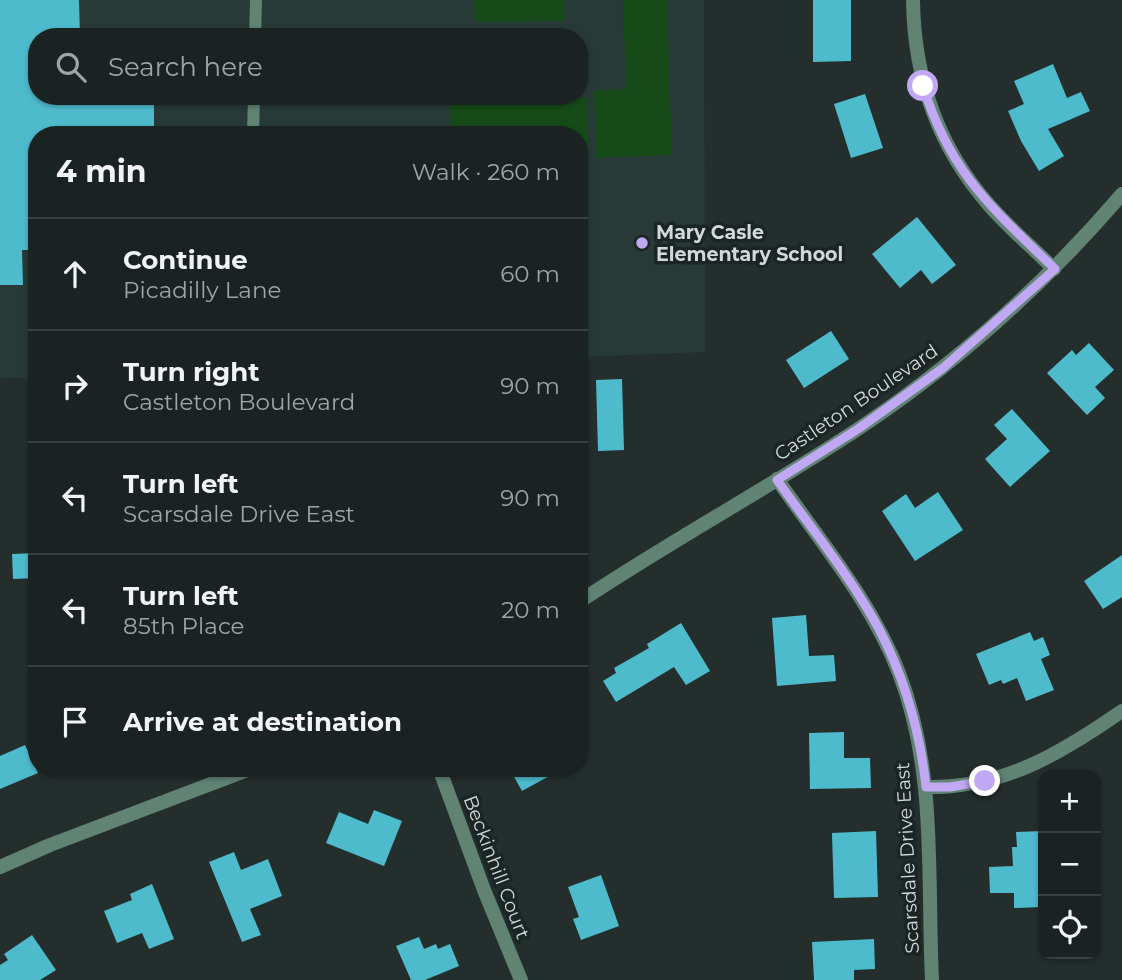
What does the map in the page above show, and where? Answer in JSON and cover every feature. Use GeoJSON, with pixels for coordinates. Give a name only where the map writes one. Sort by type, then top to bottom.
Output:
{"type":"FeatureCollection","features":[{"type":"Feature","properties":{"kind":"street"},"geometry":{"type":"LineString","coordinates":[[912,0],[914,42],[923,86],[944,142],[961,170],[991,208],[1055,269]]}},
{"type":"Feature","properties":{"kind":"street","name":"Castleton Boulevard"},"geometry":{"type":"LineString","coordinates":[[588,596],[858,429],[943,368],[1055,269],[1122,194]]}},
{"type":"Feature","properties":{"kind":"street","name":"Scarsdale Drive East"},"geometry":{"type":"LineString","coordinates":[[777,480],[862,600],[899,673],[914,718],[926,787],[932,980]]}},
{"type":"Feature","properties":{"kind":"street"},"geometry":{"type":"LineString","coordinates":[[926,787],[950,787],[985,781],[1019,771],[1083,739],[1122,711]]}},
{"type":"Feature","properties":{"kind":"street"},"geometry":{"type":"LineString","coordinates":[[0,867],[218,777]]}},
{"type":"Feature","properties":{"kind":"street","name":"Beckinhill Court"},"geometry":{"type":"LineString","coordinates":[[442,777],[521,980]]}},
{"type":"Feature","properties":{"kind":"lane"},"geometry":{"type":"LineString","coordinates":[[255,28],[256,0]]}},
{"type":"Feature","properties":{"kind":"lane"},"geometry":{"type":"LineString","coordinates":[[253,126],[254,105]]}},
{"type":"Feature","properties":{"kind":"shaded area","name":"Mary Casle Elementary School"},"geometry":{"type":"Polygon","coordinates":[[[0,0],[704,0],[705,352],[588,357],[588,126],[28,126],[28,377],[0,378],[0,0]]]}},
{"type":"Feature","properties":{"kind":"green space"},"geometry":{"type":"Polygon","coordinates":[[[474,0],[564,0],[565,21],[475,22],[474,0]]]}},
{"type":"Feature","properties":{"kind":"green space"},"geometry":{"type":"Polygon","coordinates":[[[623,0],[667,0],[672,155],[596,158],[594,91],[626,89],[623,0]]]}},
{"type":"Feature","properties":{"kind":"green space"},"geometry":{"type":"Polygon","coordinates":[[[450,105],[587,105],[588,126],[451,126],[450,105]]]}},
{"type":"Feature","properties":{"kind":"building"},"geometry":{"type":"Polygon","coordinates":[[[0,0],[79,0],[80,28],[28,28],[28,105],[154,105],[154,126],[28,126],[28,250],[22,250],[23,285],[0,285],[0,0]]]}},
{"type":"Feature","properties":{"kind":"building"},"geometry":{"type":"Polygon","coordinates":[[[813,0],[851,0],[851,61],[813,62],[813,0]]]}},
{"type":"Feature","properties":{"kind":"building"},"geometry":{"type":"Polygon","coordinates":[[[1053,64],[1067,98],[1081,92],[1090,111],[1048,129],[1064,156],[1039,171],[1021,141],[1008,111],[1024,104],[1014,81],[1053,64]]]}},
{"type":"Feature","properties":{"kind":"building"},"geometry":{"type":"Polygon","coordinates":[[[865,94],[883,148],[851,158],[834,104],[865,94]]]}},
{"type":"Feature","properties":{"kind":"building"},"geometry":{"type":"Polygon","coordinates":[[[917,217],[956,265],[932,284],[921,270],[900,288],[872,254],[917,217]]]}},
{"type":"Feature","properties":{"kind":"building"},"geometry":{"type":"Polygon","coordinates":[[[831,331],[849,359],[804,388],[786,360],[831,331]]]}},
{"type":"Feature","properties":{"kind":"building"},"geometry":{"type":"Polygon","coordinates":[[[1089,343],[1114,370],[1095,387],[1105,398],[1087,415],[1047,373],[1072,350],[1076,355],[1089,343]]]}},
{"type":"Feature","properties":{"kind":"building"},"geometry":{"type":"Polygon","coordinates":[[[622,379],[624,450],[598,451],[596,380],[622,379]]]}},
{"type":"Feature","properties":{"kind":"building"},"geometry":{"type":"Polygon","coordinates":[[[1012,409],[1050,451],[1010,487],[985,459],[1007,439],[994,425],[1012,409]]]}},
{"type":"Feature","properties":{"kind":"building"},"geometry":{"type":"Polygon","coordinates":[[[938,492],[963,530],[915,561],[882,511],[906,494],[915,508],[938,492]]]}},
{"type":"Feature","properties":{"kind":"building"},"geometry":{"type":"Polygon","coordinates":[[[28,553],[28,578],[13,579],[12,554],[28,553]]]}},
{"type":"Feature","properties":{"kind":"building"},"geometry":{"type":"Polygon","coordinates":[[[1122,555],[1122,597],[1103,609],[1084,581],[1122,555]]]}},
{"type":"Feature","properties":{"kind":"building"},"geometry":{"type":"Polygon","coordinates":[[[806,615],[809,656],[834,655],[836,681],[777,686],[772,618],[806,615]]]}},
{"type":"Feature","properties":{"kind":"building"},"geometry":{"type":"Polygon","coordinates":[[[681,623],[710,671],[686,685],[674,667],[616,702],[603,681],[616,673],[614,668],[649,648],[647,644],[681,623]]]}},
{"type":"Feature","properties":{"kind":"building"},"geometry":{"type":"Polygon","coordinates":[[[1030,632],[1034,641],[1043,637],[1050,655],[1041,659],[1054,690],[1026,701],[1017,678],[1003,684],[1001,680],[989,685],[976,654],[1030,632]]]}},
{"type":"Feature","properties":{"kind":"building"},"geometry":{"type":"Polygon","coordinates":[[[844,732],[844,758],[870,758],[871,788],[810,789],[809,733],[844,732]]]}},
{"type":"Feature","properties":{"kind":"building"},"geometry":{"type":"Polygon","coordinates":[[[25,745],[28,751],[28,777],[0,789],[0,756],[25,745]]]}},
{"type":"Feature","properties":{"kind":"building"},"geometry":{"type":"Polygon","coordinates":[[[514,777],[548,777],[522,791],[514,777]]]}},
{"type":"Feature","properties":{"kind":"building"},"geometry":{"type":"Polygon","coordinates":[[[374,810],[402,821],[384,866],[326,843],[339,812],[368,824],[374,810]]]}},
{"type":"Feature","properties":{"kind":"building"},"geometry":{"type":"Polygon","coordinates":[[[876,831],[878,897],[834,898],[832,833],[876,831]]]}},
{"type":"Feature","properties":{"kind":"building"},"geometry":{"type":"Polygon","coordinates":[[[1038,831],[1038,907],[1014,908],[1014,893],[990,893],[989,867],[1013,866],[1012,847],[1017,847],[1016,832],[1038,831]]]}},
{"type":"Feature","properties":{"kind":"building"},"geometry":{"type":"Polygon","coordinates":[[[234,852],[241,870],[268,859],[282,896],[250,909],[261,935],[242,942],[209,862],[234,852]]]}},
{"type":"Feature","properties":{"kind":"building"},"geometry":{"type":"Polygon","coordinates":[[[601,875],[619,926],[581,940],[573,919],[579,917],[568,887],[601,875]]]}},
{"type":"Feature","properties":{"kind":"building"},"geometry":{"type":"Polygon","coordinates":[[[152,884],[174,939],[149,949],[142,933],[117,943],[104,911],[132,900],[130,894],[152,884]]]}},
{"type":"Feature","properties":{"kind":"building"},"geometry":{"type":"Polygon","coordinates":[[[32,935],[56,970],[40,980],[0,980],[0,965],[8,960],[4,954],[32,935]]]}},
{"type":"Feature","properties":{"kind":"building"},"geometry":{"type":"Polygon","coordinates":[[[419,937],[424,949],[436,944],[438,949],[450,944],[459,966],[425,980],[411,980],[396,946],[419,937]]]}},
{"type":"Feature","properties":{"kind":"building"},"geometry":{"type":"Polygon","coordinates":[[[874,939],[875,969],[854,970],[854,980],[814,980],[812,942],[874,939]]]}},
{"type":"Feature","properties":{"kind":"place","name":"Mary Casle Elementary School"},"geometry":{"type":"Point","coordinates":[642,243]}},
{"type":"Feature","properties":{"kind":"route"},"geometry":{"type":"LineString","coordinates":[[923,86],[949,152],[968,180],[991,208],[1055,269],[943,368],[858,429],[777,480],[862,600],[879,630],[899,673],[914,718],[926,787],[950,787],[985,781]]}}]}
